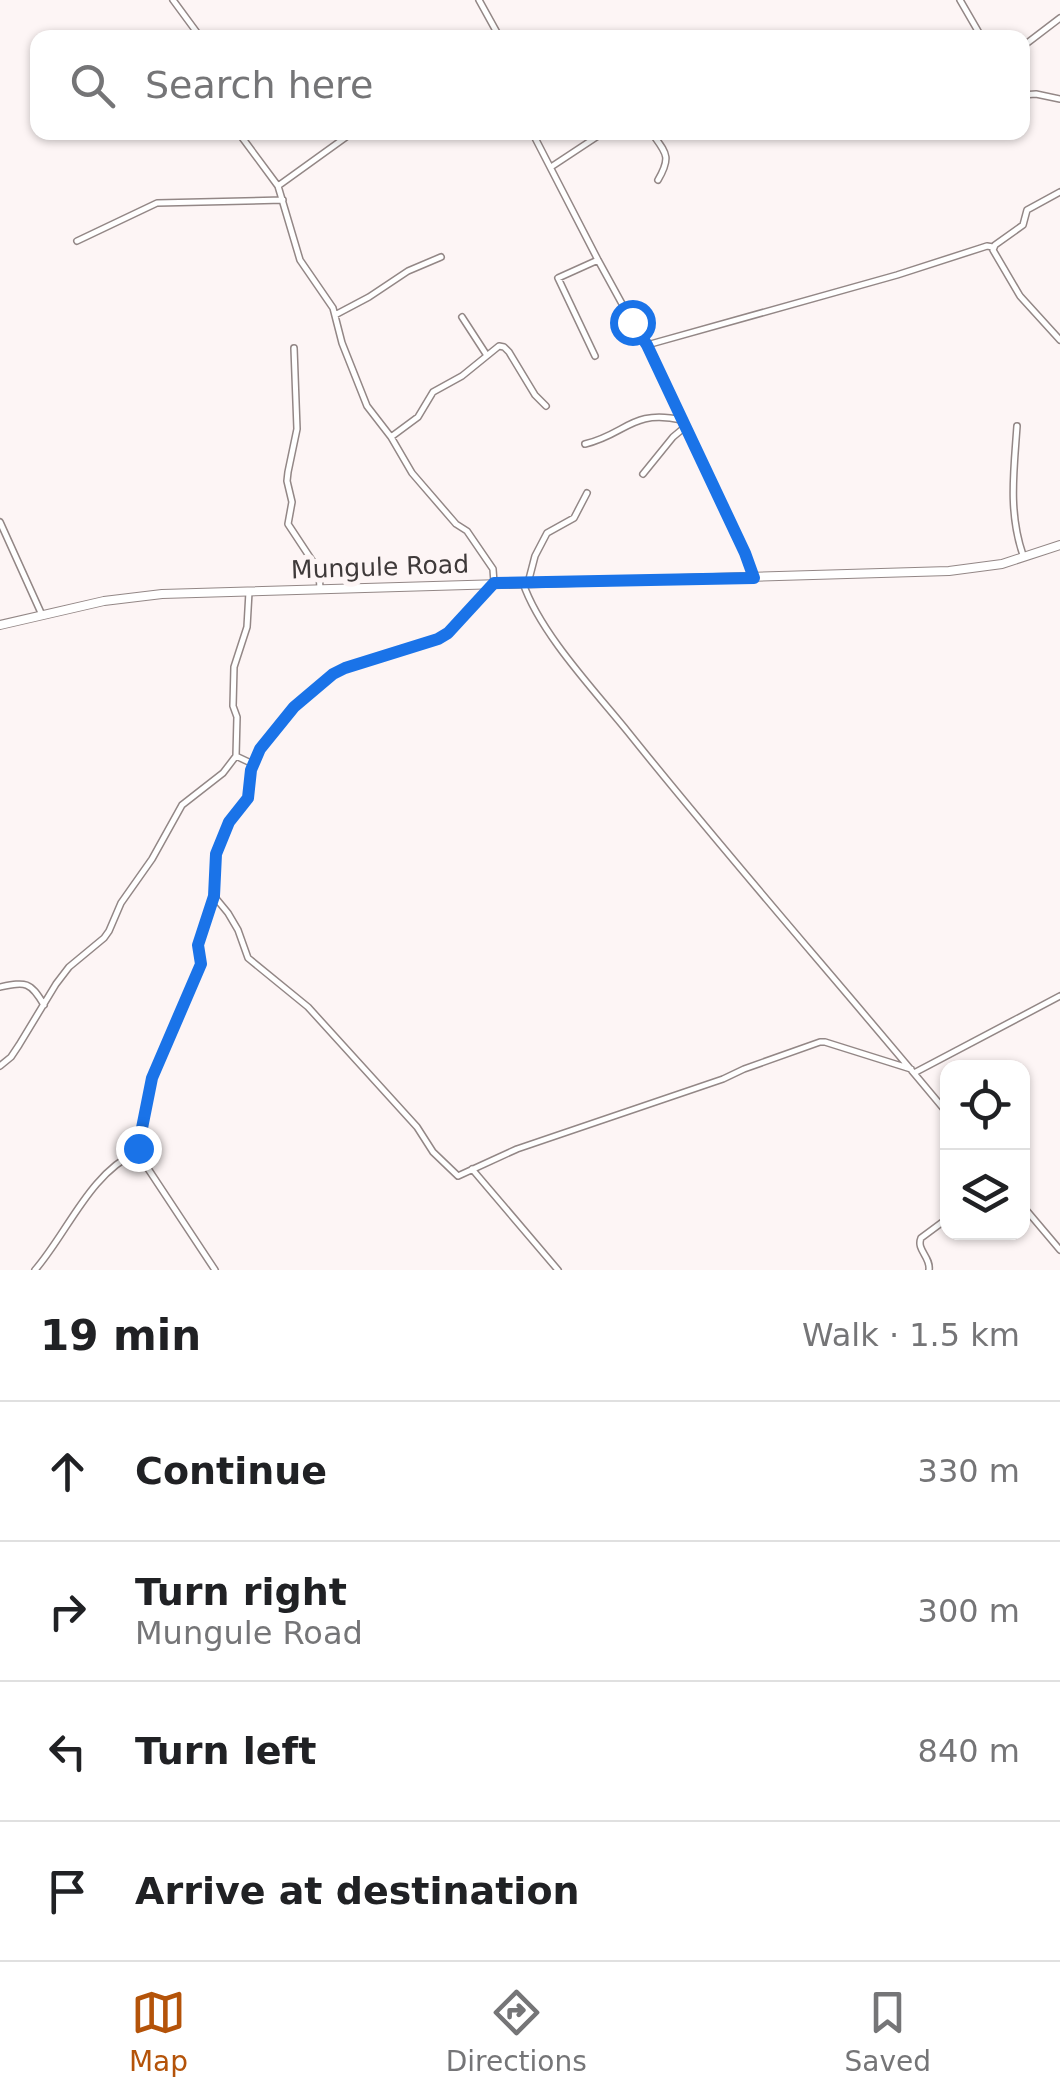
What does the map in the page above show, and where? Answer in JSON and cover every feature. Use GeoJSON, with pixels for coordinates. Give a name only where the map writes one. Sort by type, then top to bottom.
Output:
{"type":"FeatureCollection","features":[{"type":"Feature","properties":{"kind":"street"},"geometry":{"type":"LineString","coordinates":[[173,0],[195,30]]}},
{"type":"Feature","properties":{"kind":"street"},"geometry":{"type":"LineString","coordinates":[[479,0],[496,30]]}},
{"type":"Feature","properties":{"kind":"street"},"geometry":{"type":"LineString","coordinates":[[960,0],[977,30]]}},
{"type":"Feature","properties":{"kind":"street"},"geometry":{"type":"LineString","coordinates":[[1030,41],[1060,18]]}},
{"type":"Feature","properties":{"kind":"street"},"geometry":{"type":"LineString","coordinates":[[1030,94],[1060,99]]}},
{"type":"Feature","properties":{"kind":"street"},"geometry":{"type":"LineString","coordinates":[[36,1270],[97,1186],[136,1152],[152,1078],[198,976],[198,945],[214,896],[216,854],[229,822],[248,798],[253,764],[260,749],[294,707],[333,674],[438,639],[494,583],[492,569],[467,531],[456,524],[412,473],[367,406],[333,308],[300,260],[278,186],[244,140]]}},
{"type":"Feature","properties":{"kind":"street"},"geometry":{"type":"LineString","coordinates":[[278,186],[341,140]]}},
{"type":"Feature","properties":{"kind":"street"},"geometry":{"type":"LineString","coordinates":[[536,140],[647,345],[754,578]]}},
{"type":"Feature","properties":{"kind":"street"},"geometry":{"type":"LineString","coordinates":[[551,167],[592,140]]}},
{"type":"Feature","properties":{"kind":"street"},"geometry":{"type":"LineString","coordinates":[[656,140],[668,161],[658,180]]}},
{"type":"Feature","properties":{"kind":"street"},"geometry":{"type":"LineString","coordinates":[[647,345],[994,247],[1023,225],[1027,210],[1060,192]]}},
{"type":"Feature","properties":{"kind":"street"},"geometry":{"type":"LineString","coordinates":[[77,241],[157,203],[283,200]]}},
{"type":"Feature","properties":{"kind":"street"},"geometry":{"type":"LineString","coordinates":[[994,247],[1020,296],[1060,340]]}},
{"type":"Feature","properties":{"kind":"street"},"geometry":{"type":"LineString","coordinates":[[334,314],[441,256]]}},
{"type":"Feature","properties":{"kind":"street"},"geometry":{"type":"LineString","coordinates":[[595,356],[558,278],[598,260]]}},
{"type":"Feature","properties":{"kind":"street"},"geometry":{"type":"LineString","coordinates":[[462,317],[486,354]]}},
{"type":"Feature","properties":{"kind":"street"},"geometry":{"type":"LineString","coordinates":[[390,437],[418,417],[434,392],[462,376],[499,346],[504,346],[546,406]]}},
{"type":"Feature","properties":{"kind":"street"},"geometry":{"type":"LineString","coordinates":[[294,348],[297,429],[288,472],[292,502],[288,524],[318,571],[320,590]]}},
{"type":"Feature","properties":{"kind":"street"},"geometry":{"type":"LineString","coordinates":[[585,444],[643,418],[660,415],[683,423]]}},
{"type":"Feature","properties":{"kind":"street"},"geometry":{"type":"LineString","coordinates":[[643,474],[683,423]]}},
{"type":"Feature","properties":{"kind":"street"},"geometry":{"type":"LineString","coordinates":[[1017,426],[1013,514],[1024,558]]}},
{"type":"Feature","properties":{"kind":"street"},"geometry":{"type":"LineString","coordinates":[[586,493],[574,518],[547,533],[525,583],[528,598],[544,627],[940,1104]]}},
{"type":"Feature","properties":{"kind":"street"},"geometry":{"type":"LineString","coordinates":[[0,522],[42,615]]}},
{"type":"Feature","properties":{"kind":"street","name":"Mungule Road"},"geometry":{"type":"LineString","coordinates":[[0,625],[133,596],[949,572],[986,568],[1060,545]]}},
{"type":"Feature","properties":{"kind":"street"},"geometry":{"type":"LineString","coordinates":[[0,1066],[11,1056],[69,967],[104,938],[182,805],[224,773],[236,756],[238,718],[233,706],[233,679],[247,627],[249,592]]}},
{"type":"Feature","properties":{"kind":"street"},"geometry":{"type":"LineString","coordinates":[[236,756],[253,764]]}},
{"type":"Feature","properties":{"kind":"street"},"geometry":{"type":"LineString","coordinates":[[214,896],[228,913],[251,961],[308,1007],[458,1176],[517,1148],[820,1042],[912,1071],[1060,996]]}},
{"type":"Feature","properties":{"kind":"street"},"geometry":{"type":"LineString","coordinates":[[0,987],[26,984],[34,988],[44,1005]]}},
{"type":"Feature","properties":{"kind":"street"},"geometry":{"type":"LineString","coordinates":[[136,1152],[214,1270]]}},
{"type":"Feature","properties":{"kind":"street"},"geometry":{"type":"LineString","coordinates":[[472,1169],[558,1270]]}},
{"type":"Feature","properties":{"kind":"street"},"geometry":{"type":"LineString","coordinates":[[1030,1214],[1060,1250]]}},
{"type":"Feature","properties":{"kind":"street"},"geometry":{"type":"LineString","coordinates":[[930,1270],[919,1246],[921,1238],[940,1224]]}},
{"type":"Feature","properties":{"kind":"route"},"geometry":{"type":"LineString","coordinates":[[138,1148],[152,1078],[198,976],[198,945],[214,896],[221,836],[248,798],[251,770],[260,749],[294,707],[345,668],[429,643],[448,633],[494,583],[754,578],[643,336],[632,322]]}}]}
